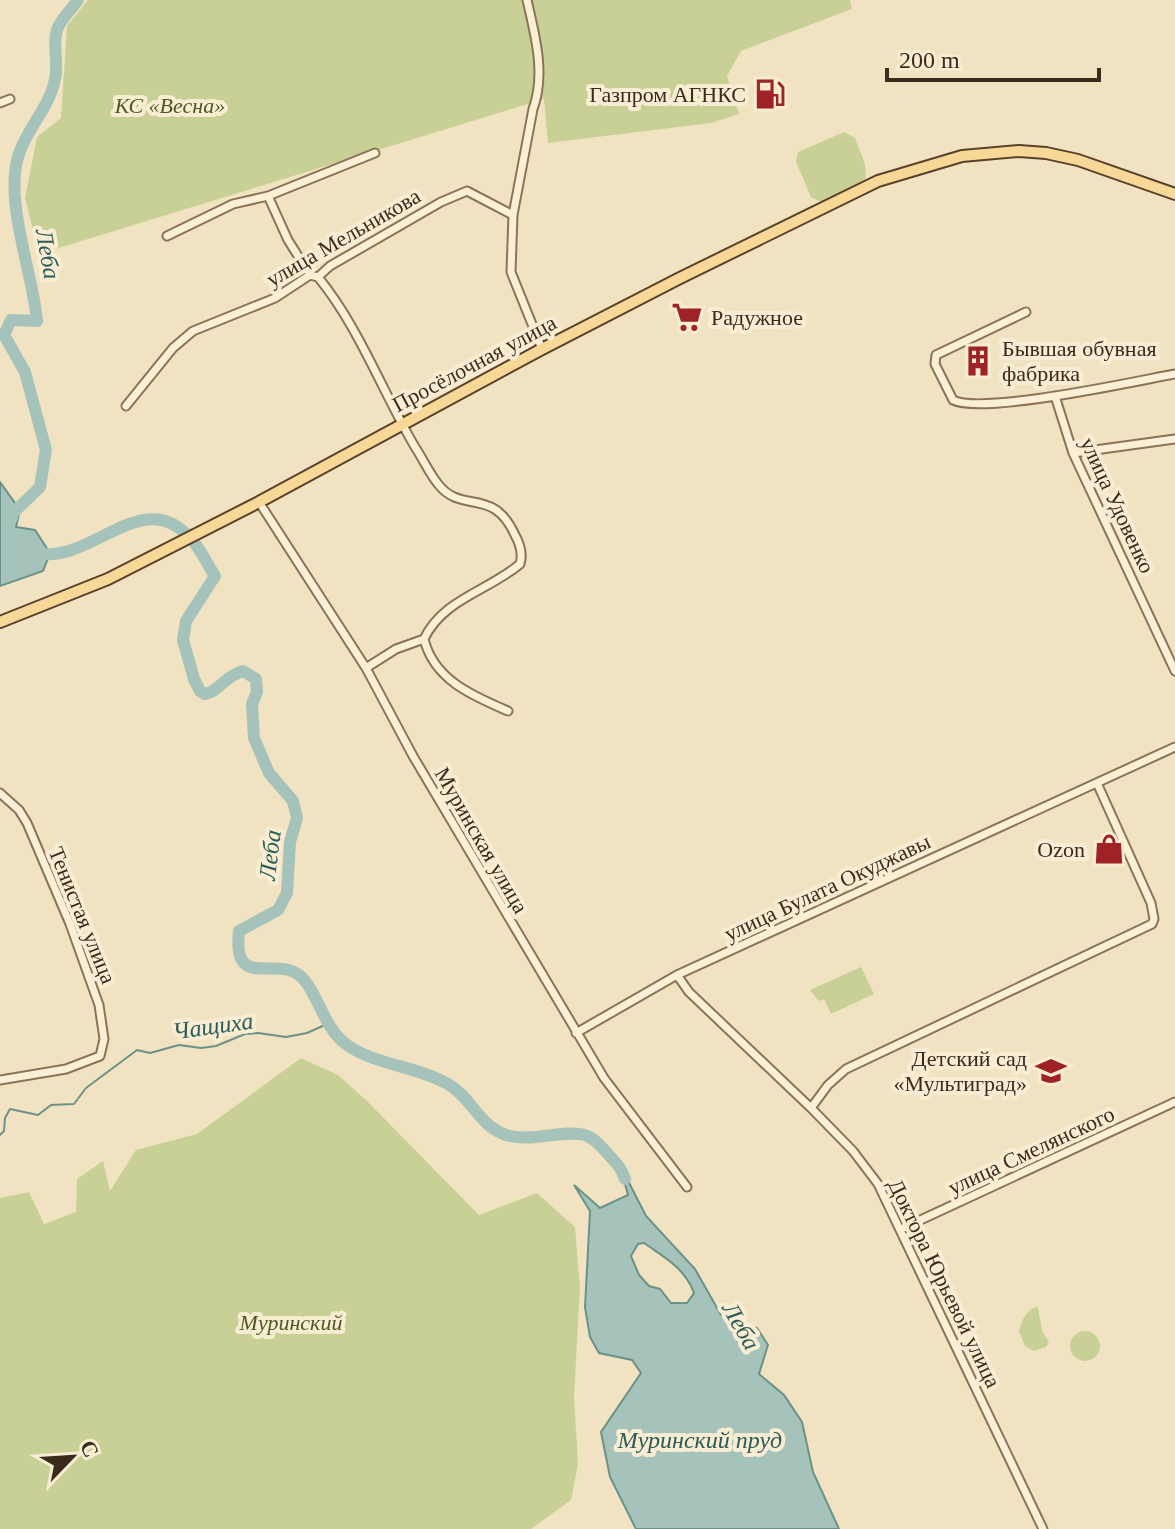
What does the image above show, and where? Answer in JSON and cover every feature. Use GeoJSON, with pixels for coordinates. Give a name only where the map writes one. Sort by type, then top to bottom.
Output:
{"type":"FeatureCollection","features":[{"type":"Feature","properties":{"kind":"main road","name":"Просёлочная улица"},"geometry":{"type":"LineString","coordinates":[[0,622],[108,579],[259,502],[542,349],[878,181],[972,154],[1019,151],[1062,156],[1175,194]]}},
{"type":"Feature","properties":{"kind":"street"},"geometry":{"type":"LineString","coordinates":[[527,0],[535,36],[539,94],[533,109],[513,215],[511,272],[542,349]]}},
{"type":"Feature","properties":{"kind":"street"},"geometry":{"type":"LineString","coordinates":[[0,103],[10,99]]}},
{"type":"Feature","properties":{"kind":"street"},"geometry":{"type":"LineString","coordinates":[[167,236],[233,204],[268,196],[375,153]]}},
{"type":"Feature","properties":{"kind":"street","name":"улица Мельникова"},"geometry":{"type":"LineString","coordinates":[[126,406],[173,348],[193,331],[275,298],[441,202],[467,191],[513,215]]}},
{"type":"Feature","properties":{"kind":"street"},"geometry":{"type":"LineString","coordinates":[[268,196],[288,240],[349,324],[402,424],[440,487],[452,496],[498,509],[509,521],[522,556],[515,568],[457,601],[424,639],[396,649],[366,668]]}},
{"type":"Feature","properties":{"kind":"street"},"geometry":{"type":"LineString","coordinates":[[1026,312],[935,357],[935,364],[951,397],[959,403],[981,404],[1055,396],[1175,374]]}},
{"type":"Feature","properties":{"kind":"street","name":"улица Удовенко"},"geometry":{"type":"LineString","coordinates":[[1055,396],[1073,453],[1175,671]]}},
{"type":"Feature","properties":{"kind":"street"},"geometry":{"type":"LineString","coordinates":[[1073,453],[1175,439]]}},
{"type":"Feature","properties":{"kind":"street","name":"Муринская улица"},"geometry":{"type":"LineString","coordinates":[[259,502],[366,668],[413,756],[604,1078],[687,1187]]}},
{"type":"Feature","properties":{"kind":"street"},"geometry":{"type":"LineString","coordinates":[[424,639],[447,679],[471,695],[508,711]]}},
{"type":"Feature","properties":{"kind":"street","name":"улица Булата Окуджавы"},"geometry":{"type":"LineString","coordinates":[[576,1033],[677,975],[1175,747]]}},
{"type":"Feature","properties":{"kind":"street"},"geometry":{"type":"LineString","coordinates":[[811,1108],[828,1085],[846,1069],[1152,924],[1151,903],[1097,783]]}},
{"type":"Feature","properties":{"kind":"street","name":"Тенистая улица"},"geometry":{"type":"LineString","coordinates":[[0,793],[19,810],[27,823],[70,924],[104,1021],[104,1039],[100,1056],[95,1060],[66,1069],[0,1080]]}},
{"type":"Feature","properties":{"kind":"street","name":"Доктора Юрьевой улица"},"geometry":{"type":"LineString","coordinates":[[677,975],[689,992],[811,1108],[868,1170],[887,1199],[1043,1529]]}},
{"type":"Feature","properties":{"kind":"street","name":"улица Смелянского"},"geometry":{"type":"LineString","coordinates":[[901,1229],[1175,1102]]}},
{"type":"Feature","properties":{"kind":"green space","name":"КС «Весна»"},"geometry":{"type":"Polygon","coordinates":[[[88,0],[850,0],[852,9],[741,51],[727,76],[739,114],[711,123],[548,143],[544,99],[39,254],[25,198],[37,137],[61,118],[67,26],[88,0]]]}},
{"type":"Feature","properties":{"kind":"green space"},"geometry":{"type":"Polygon","coordinates":[[[844,132],[855,138],[864,161],[865,178],[863,184],[823,203],[811,197],[796,162],[798,152],[844,132]]]}},
{"type":"Feature","properties":{"kind":"green space"},"geometry":{"type":"Polygon","coordinates":[[[861,967],[874,994],[831,1014],[824,999],[819,1001],[810,990],[861,967]]]}},
{"type":"Feature","properties":{"kind":"green space","name":"Муринский"},"geometry":{"type":"Polygon","coordinates":[[[301,1058],[338,1075],[479,1215],[537,1193],[575,1227],[580,1287],[574,1397],[578,1464],[571,1500],[531,1529],[0,1529],[0,1198],[29,1192],[44,1224],[76,1212],[77,1179],[103,1161],[110,1191],[136,1150],[197,1134],[301,1058]]]}},
{"type":"Feature","properties":{"kind":"green space"},"geometry":{"type":"Polygon","coordinates":[[[1038,1307],[1042,1331],[1049,1342],[1046,1347],[1034,1351],[1025,1346],[1019,1332],[1025,1316],[1038,1307]]]}},
{"type":"Feature","properties":{"kind":"green space"},"geometry":{"type":"Polygon","coordinates":[[[1085,1331],[1091,1332],[1099,1340],[1099,1352],[1091,1360],[1085,1361],[1079,1360],[1071,1352],[1070,1346],[1071,1340],[1079,1332],[1085,1331]]]}},
{"type":"Feature","properties":{"kind":"water"},"geometry":{"type":"Polygon","coordinates":[[[0,482],[20,510],[16,527],[35,530],[50,553],[43,571],[0,586],[0,482]]]}},
{"type":"Feature","properties":{"kind":"water","name":"Муринский пруд"},"geometry":{"type":"Polygon","coordinates":[[[620,1165],[646,1216],[695,1269],[721,1315],[757,1328],[768,1345],[759,1374],[784,1395],[802,1422],[813,1472],[839,1529],[636,1529],[610,1477],[601,1432],[641,1373],[632,1360],[599,1353],[590,1337],[585,1307],[590,1211],[574,1185],[600,1208],[628,1195],[620,1165]],[[644,1243],[638,1244],[631,1256],[639,1275],[649,1286],[660,1289],[671,1303],[687,1303],[694,1293],[685,1277],[644,1243]]]}},
{"type":"Feature","properties":{"kind":"waterway","name":"Леба"},"geometry":{"type":"LineString","coordinates":[[12,518],[13,513],[40,487],[46,450],[25,372],[4,335],[11,320],[37,321],[16,212],[15,170],[24,142],[52,89],[56,73],[57,30],[78,0]]}},
{"type":"Feature","properties":{"kind":"waterway","name":"Леба"},"geometry":{"type":"LineString","coordinates":[[37,553],[57,554],[135,522],[154,519],[173,524],[191,539],[215,576],[186,621],[183,640],[194,679],[205,694],[243,671],[256,679],[257,692],[252,704],[254,738],[269,773],[293,801],[297,818],[290,842],[287,893],[278,910],[239,931],[242,961],[257,968],[289,970],[299,975],[342,1041],[366,1055],[448,1084],[497,1131],[526,1138],[567,1134],[589,1136],[616,1163],[625,1179]]}},
{"type":"Feature","properties":{"kind":"waterway","name":"Чащиха"},"geometry":{"type":"LineString","coordinates":[[0,1135],[10,1109],[38,1115],[51,1105],[74,1104],[86,1088],[137,1050],[150,1053],[179,1045],[201,1048],[216,1046],[245,1034],[286,1037],[307,1033],[327,1024]]}},
{"type":"Feature","properties":{"kind":"place","name":"Газпром АГНКС"},"geometry":{"type":"Point","coordinates":[770,94]}},
{"type":"Feature","properties":{"kind":"place","name":"Радужное"},"geometry":{"type":"Point","coordinates":[687,317]}},
{"type":"Feature","properties":{"kind":"place","name":"Бывшая обувная фабрика"},"geometry":{"type":"Point","coordinates":[978,361]}},
{"type":"Feature","properties":{"kind":"place","name":"Ozon"},"geometry":{"type":"Point","coordinates":[1109,849]}},
{"type":"Feature","properties":{"kind":"place","name":"Детский сад «Мультиград»"},"geometry":{"type":"Point","coordinates":[1051,1071]}}]}
